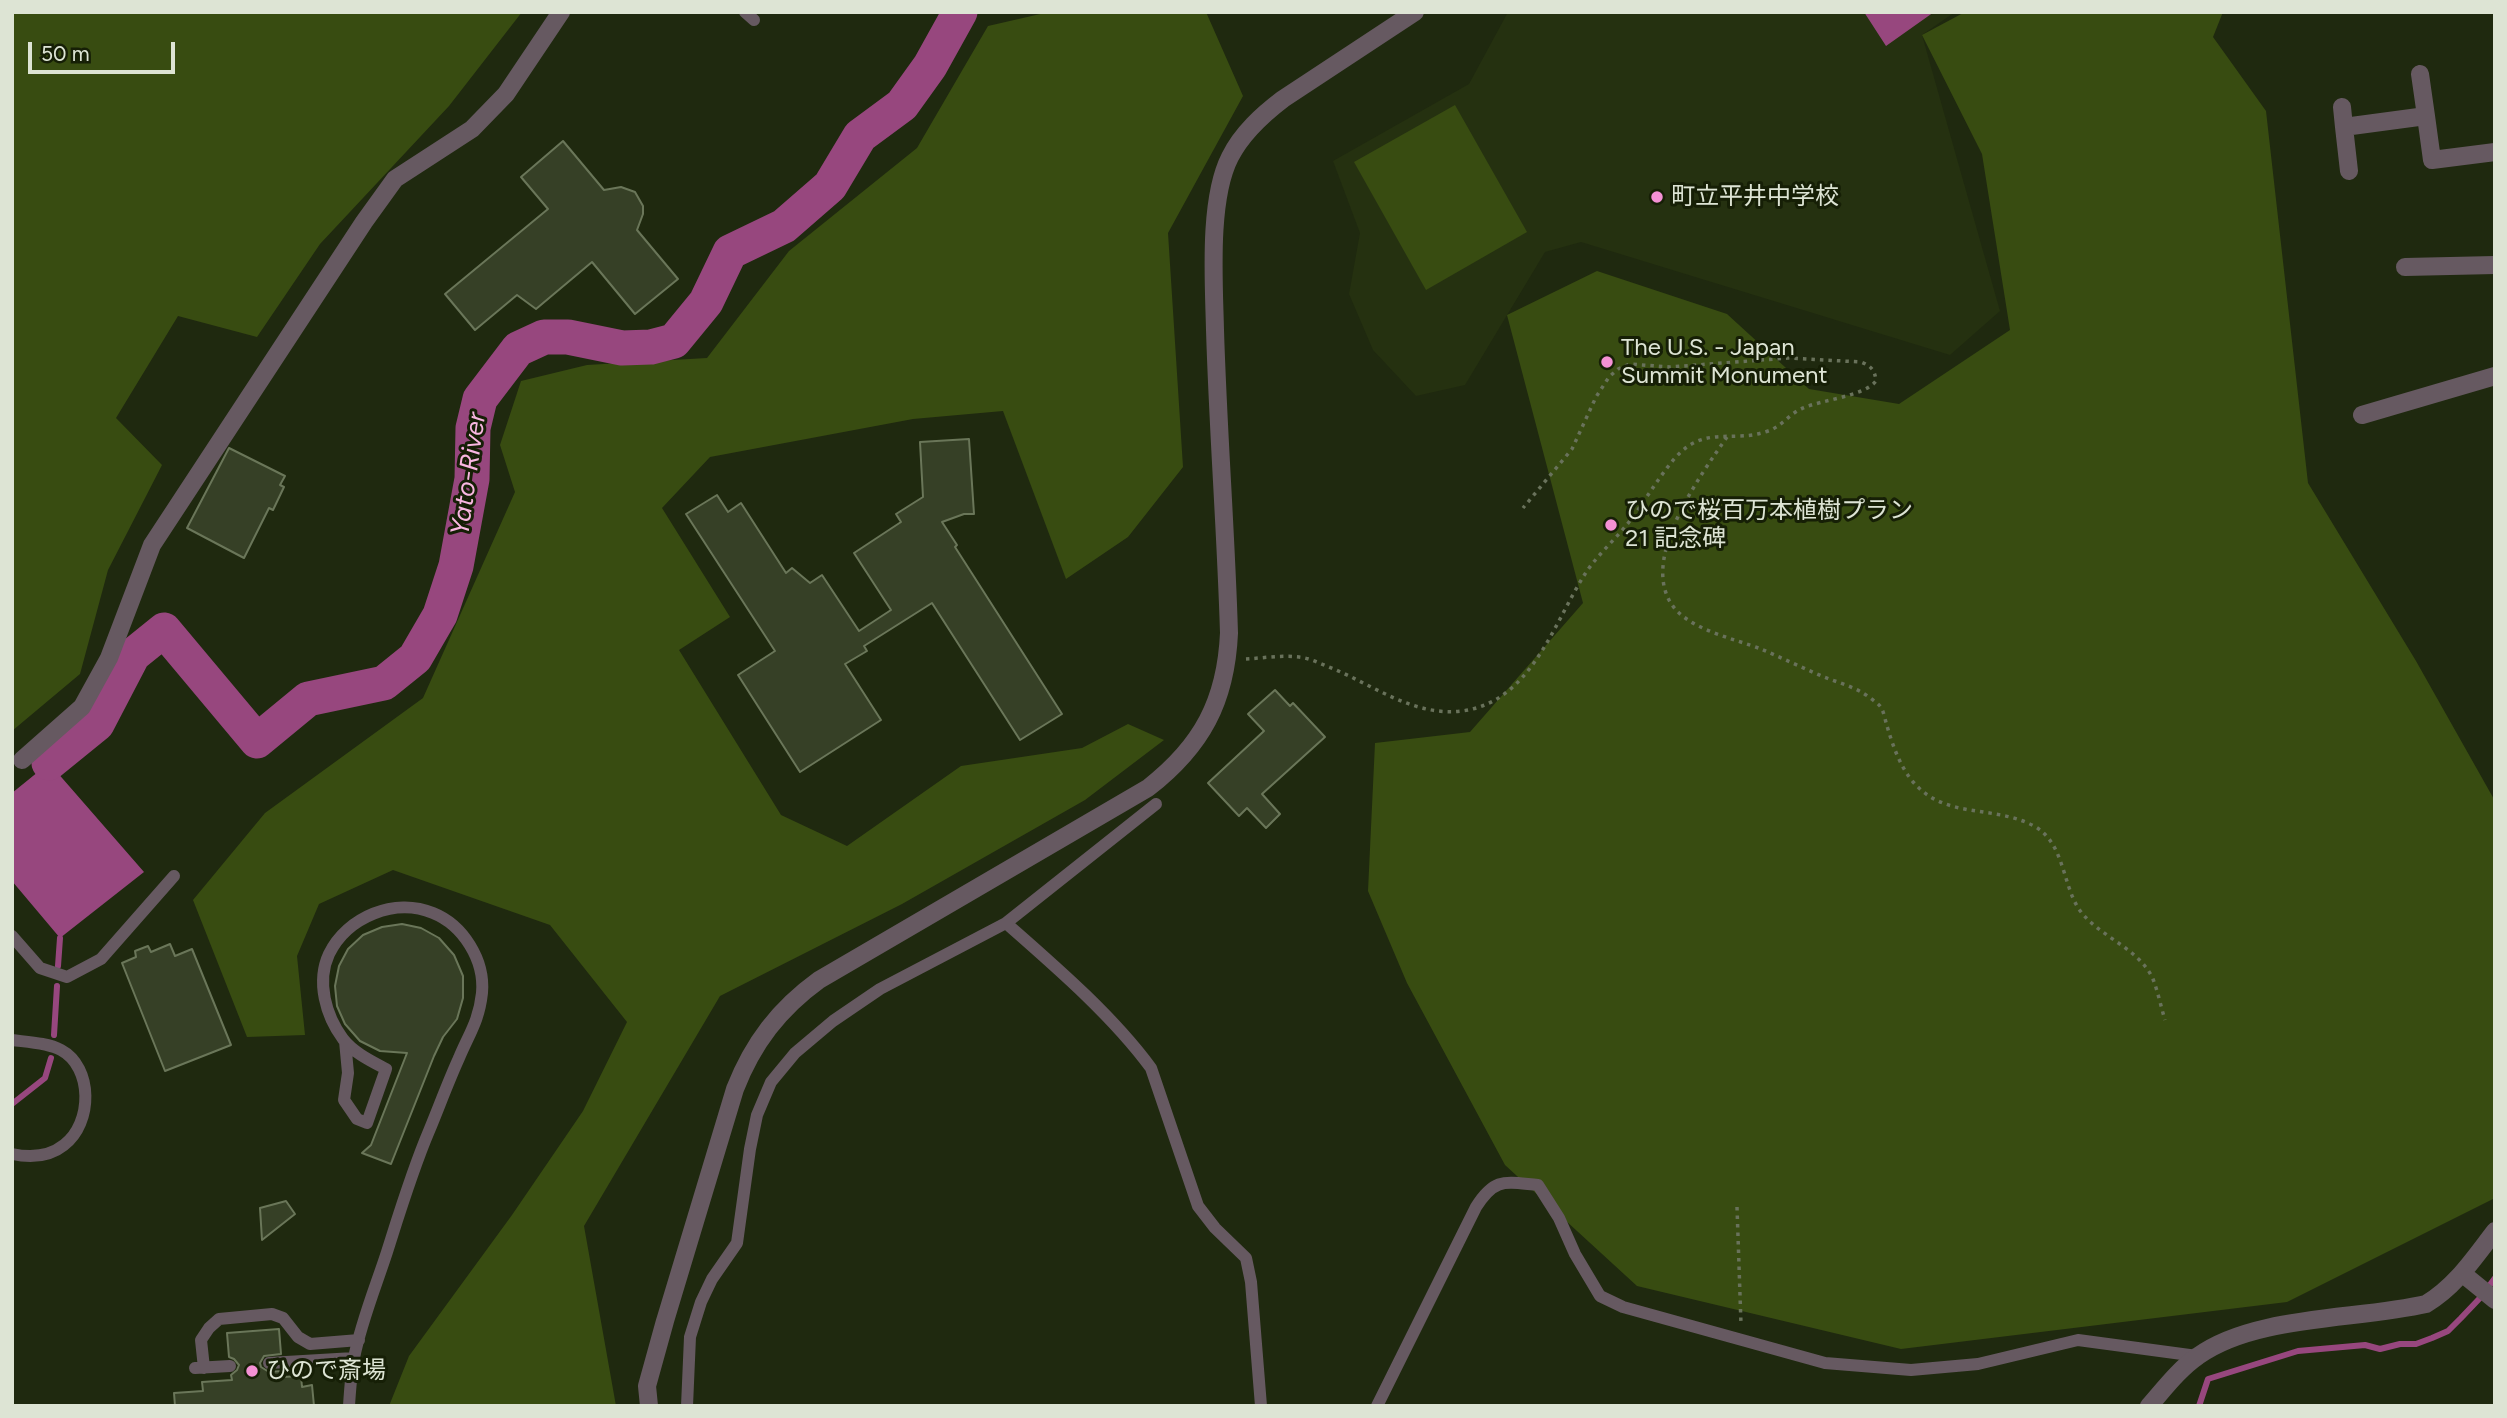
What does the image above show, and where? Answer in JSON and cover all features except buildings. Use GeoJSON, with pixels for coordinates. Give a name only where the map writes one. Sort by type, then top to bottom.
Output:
{"type":"FeatureCollection","features":[{"type":"Feature","properties":{"kind":"street"},"geometry":{"type":"LineString","coordinates":[[17,764],[82,707],[109,658],[152,545],[387,190],[395,179],[472,129],[506,94],[561,12]]}},
{"type":"Feature","properties":{"kind":"street"},"geometry":{"type":"LineString","coordinates":[[649,1406],[647,1387],[735,1090],[747,1059],[766,1031],[796,996],[819,980],[1148,788],[1180,761],[1200,736],[1222,691],[1228,659],[1228,591],[1217,394],[1213,253],[1220,185],[1229,158],[1247,131],[1264,114],[1415,12]]}},
{"type":"Feature","properties":{"kind":"street"},"geometry":{"type":"LineString","coordinates":[[2420,74],[2432,160],[2495,152]]}},
{"type":"Feature","properties":{"kind":"street"},"geometry":{"type":"LineString","coordinates":[[2342,107],[2349,171]]}},
{"type":"Feature","properties":{"kind":"street"},"geometry":{"type":"LineString","coordinates":[[2344,127],[2426,116]]}},
{"type":"Feature","properties":{"kind":"street"},"geometry":{"type":"LineString","coordinates":[[2405,267],[2495,265]]}},
{"type":"Feature","properties":{"kind":"street"},"geometry":{"type":"LineString","coordinates":[[2362,415],[2495,376]]}},
{"type":"Feature","properties":{"kind":"street"},"geometry":{"type":"LineString","coordinates":[[2149,1406],[2197,1356],[2244,1333],[2426,1304],[2466,1277],[2495,1231]]}},
{"type":"Feature","properties":{"kind":"street"},"geometry":{"type":"LineString","coordinates":[[2466,1277],[2495,1300]]}},
{"type":"Feature","properties":{"kind":"lane"},"geometry":{"type":"LineString","coordinates":[[687,1406],[690,1336],[701,1302],[737,1243],[757,1115],[771,1082],[795,1053],[833,1021],[880,989],[1006,923],[1157,804]]}},
{"type":"Feature","properties":{"kind":"lane"},"geometry":{"type":"LineString","coordinates":[[12,936],[40,968],[67,977],[101,959],[174,876]]}},
{"type":"Feature","properties":{"kind":"lane"},"geometry":{"type":"LineString","coordinates":[[345,1041],[348,1073],[344,1100],[357,1119],[367,1123],[386,1069],[364,1057],[345,1041],[333,1023],[324,999],[324,976],[329,954],[343,935],[360,919],[398,906],[417,908],[450,921],[474,951],[480,971],[482,992],[476,1024],[460,1055],[414,1168],[354,1358],[349,1406]]}},
{"type":"Feature","properties":{"kind":"lane"},"geometry":{"type":"LineString","coordinates":[[1006,923],[1071,983],[1137,1049],[1151,1068],[1198,1206],[1215,1228],[1245,1258],[1251,1282],[1261,1406]]}},
{"type":"Feature","properties":{"kind":"lane"},"geometry":{"type":"LineString","coordinates":[[12,1040],[59,1049],[74,1060],[85,1082],[85,1105],[77,1127],[66,1144],[48,1154],[27,1157],[12,1154]]}},
{"type":"Feature","properties":{"kind":"lane"},"geometry":{"type":"LineString","coordinates":[[1377,1406],[1476,1208],[1486,1191],[1501,1181],[1538,1185],[1559,1218],[1575,1254],[1600,1296],[1623,1307],[1825,1363],[1911,1370],[1978,1364],[2078,1340],[2197,1356]]}},
{"type":"Feature","properties":{"kind":"lane"},"geometry":{"type":"LineString","coordinates":[[230,1366],[199,1368],[201,1340],[219,1319],[272,1314],[283,1318],[298,1337],[310,1344],[359,1340]]}},
{"type":"Feature","properties":{"kind":"lane"},"geometry":{"type":"LineString","coordinates":[[270,1363],[354,1358]]}},
{"type":"Feature","properties":{"kind":"path"},"geometry":{"type":"LineString","coordinates":[[1228,659],[1300,657],[1344,673],[1405,703],[1433,709],[1462,711],[1486,703],[1504,694],[1532,666],[1585,573],[1628,523],[1675,458],[1690,443],[1704,437],[1755,435],[1771,430],[1801,408],[1865,391],[1875,381],[1875,373],[1870,366],[1861,362],[1822,359],[1788,358],[1670,367],[1630,364],[1609,377],[1596,397],[1572,449],[1523,508]]}},
{"type":"Feature","properties":{"kind":"path"},"geometry":{"type":"LineString","coordinates":[[1727,437],[1669,534],[1662,562],[1664,583],[1670,601],[1685,617],[1708,630],[1864,693],[1881,707],[1903,768],[1915,784],[1934,800],[1953,807],[2009,817],[2034,825],[2050,840],[2061,860],[2077,905],[2092,923],[2136,957],[2152,977],[2165,1020]]}},
{"type":"Feature","properties":{"kind":"path"},"geometry":{"type":"LineString","coordinates":[[1738,1207],[1742,1340]]}},
{"type":"Feature","properties":{"kind":"shaded area"},"geometry":{"type":"Polygon","coordinates":[[[12,12],[522,12],[449,106],[320,244],[257,337],[178,316],[116,418],[162,465],[108,570],[80,674],[12,731],[12,12]]]}},
{"type":"Feature","properties":{"kind":"shaded area"},"geometry":{"type":"Polygon","coordinates":[[[1049,12],[1206,12],[1243,96],[1168,233],[1183,467],[1128,537],[1066,579],[1003,411],[913,419],[710,457],[662,508],[730,617],[679,650],[781,815],[847,846],[961,766],[1082,748],[1128,724],[1164,740],[1085,800],[902,904],[720,996],[584,1226],[616,1406],[389,1406],[409,1356],[512,1215],[583,1111],[627,1022],[550,925],[393,870],[319,904],[297,956],[305,1035],[247,1037],[193,900],[265,813],[423,698],[515,492],[500,445],[521,381],[587,365],[707,358],[789,251],[917,148],[988,26],[1049,12]]]}},
{"type":"Feature","properties":{"kind":"shaded area","name":"町立平井中学校"},"geometry":{"type":"Polygon","coordinates":[[[1508,12],[1955,12],[1922,35],[2000,311],[1950,355],[1581,242],[1545,252],[1465,385],[1416,396],[1373,350],[1349,294],[1360,233],[1333,161],[1469,84],[1508,12]]]}},
{"type":"Feature","properties":{"kind":"shaded area"},"geometry":{"type":"Polygon","coordinates":[[[1864,12],[1934,12],[1886,46],[1864,12]]]}},
{"type":"Feature","properties":{"kind":"shaded area"},"geometry":{"type":"Polygon","coordinates":[[[1965,12],[2223,12],[2213,37],[2266,111],[2308,483],[2416,661],[2495,801],[2495,1198],[2287,1302],[1901,1349],[1637,1286],[1505,1165],[1407,983],[1368,891],[1375,743],[1470,732],[1583,603],[1507,315],[1597,271],[1727,314],[1809,389],[1899,404],[2010,330],[1982,154],[1922,35],[1965,12]]]}},
{"type":"Feature","properties":{"kind":"shaded area"},"geometry":{"type":"Polygon","coordinates":[[[1455,105],[1527,232],[1426,290],[1354,162],[1455,105]]]}},
{"type":"Feature","properties":{"kind":"shaded area"},"geometry":{"type":"Polygon","coordinates":[[[49,763],[144,872],[60,938],[12,881],[12,793],[49,763]]]}},
{"type":"Feature","properties":{"kind":"waterway","name":"Yato-River"},"geometry":{"type":"LineString","coordinates":[[49,763],[97,724],[133,655],[164,630],[257,741],[308,699],[384,683],[415,658],[440,615],[456,566],[472,479],[473,428],[480,399],[518,349],[544,337],[568,337],[622,348],[651,347],[674,341],[706,302],[730,252],[784,226],[830,186],[860,136],[902,105],[930,66],[960,12]]}},
{"type":"Feature","properties":{"kind":"waterway"},"geometry":{"type":"LineString","coordinates":[[58,966],[60,938]]}},
{"type":"Feature","properties":{"kind":"waterway"},"geometry":{"type":"LineString","coordinates":[[54,1035],[57,986]]}},
{"type":"Feature","properties":{"kind":"waterway"},"geometry":{"type":"LineString","coordinates":[[12,1104],[45,1078],[51,1058]]}},
{"type":"Feature","properties":{"kind":"waterway"},"geometry":{"type":"LineString","coordinates":[[2199,1406],[2208,1379],[2298,1351],[2365,1345],[2380,1349],[2400,1344],[2416,1344],[2432,1338],[2448,1331],[2495,1278]]}},
{"type":"Feature","properties":{"kind":"place","name":"町立平井中学校"},"geometry":{"type":"Point","coordinates":[1657,197]}},
{"type":"Feature","properties":{"kind":"place","name":"The U.S. - Japan Summit Monument"},"geometry":{"type":"Point","coordinates":[1607,362]}},
{"type":"Feature","properties":{"kind":"place","name":"ひので桜百万本植樹プラン 21 記念碑"},"geometry":{"type":"Point","coordinates":[1611,525]}},
{"type":"Feature","properties":{"kind":"place","name":"ひので斎場"},"geometry":{"type":"Point","coordinates":[252,1371]}}]}
